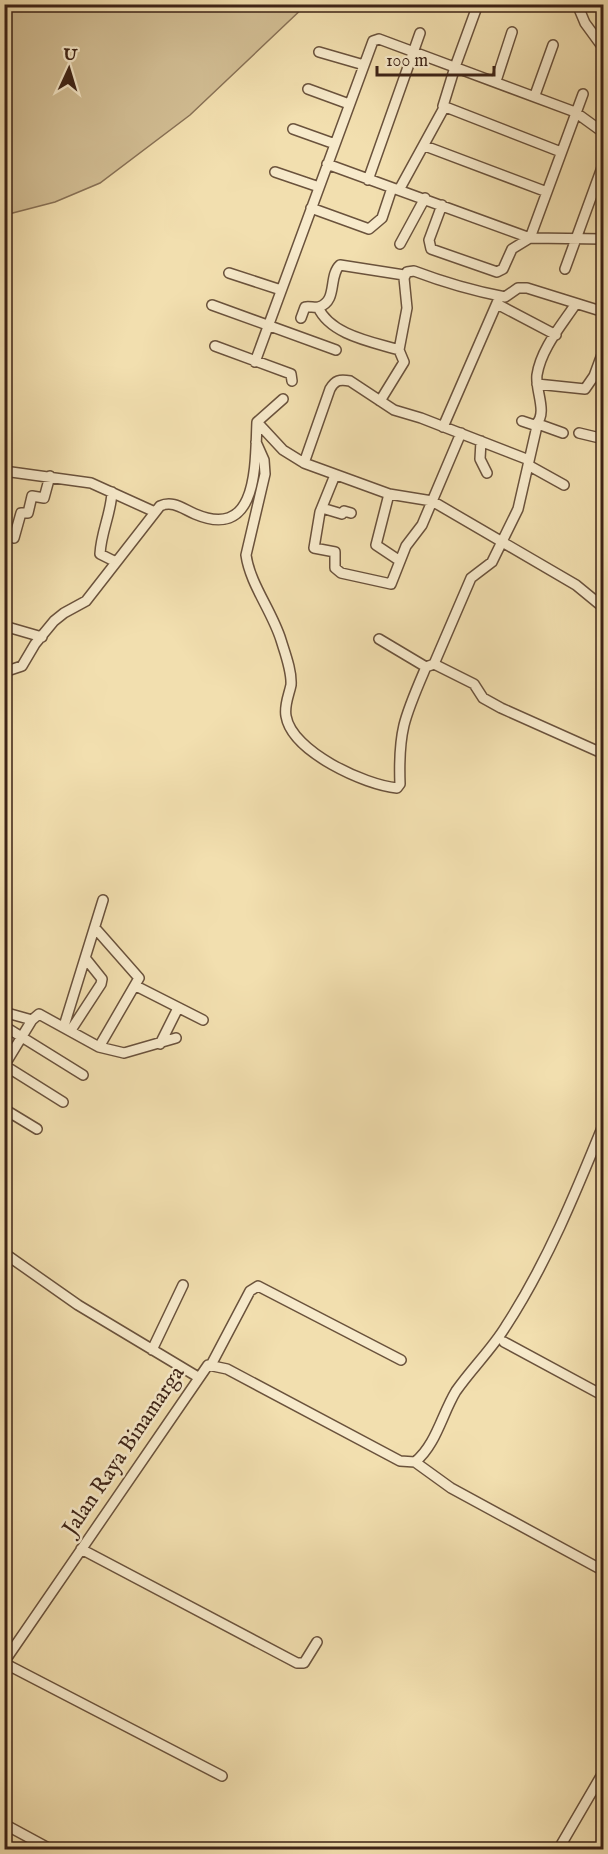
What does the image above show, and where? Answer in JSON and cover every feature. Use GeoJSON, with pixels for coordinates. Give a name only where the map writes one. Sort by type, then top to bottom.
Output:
{"type":"FeatureCollection","features":[{"type":"Feature","properties":{"kind":"street"},"geometry":{"type":"LineString","coordinates":[[311,208],[369,229],[382,218],[395,189],[425,146],[445,106],[443,100],[477,7],[466,4]]}},
{"type":"Feature","properties":{"kind":"street"},"geometry":{"type":"LineString","coordinates":[[577,4],[585,23],[603,49]]}},
{"type":"Feature","properties":{"kind":"street"},"geometry":{"type":"LineString","coordinates":[[496,81],[512,32]]}},
{"type":"Feature","properties":{"kind":"street"},"geometry":{"type":"LineString","coordinates":[[368,180],[420,33]]}},
{"type":"Feature","properties":{"kind":"street"},"geometry":{"type":"LineString","coordinates":[[255,362],[370,45],[376,39],[535,95],[575,112],[603,133]]}},
{"type":"Feature","properties":{"kind":"street"},"geometry":{"type":"LineString","coordinates":[[535,95],[553,45]]}},
{"type":"Feature","properties":{"kind":"street"},"geometry":{"type":"LineString","coordinates":[[319,52],[364,65]]}},
{"type":"Feature","properties":{"kind":"street"},"geometry":{"type":"LineString","coordinates":[[308,89],[349,104]]}},
{"type":"Feature","properties":{"kind":"street"},"geometry":{"type":"LineString","coordinates":[[442,205],[429,240],[431,249],[497,272],[503,269],[512,249],[530,238],[583,94]]}},
{"type":"Feature","properties":{"kind":"street"},"geometry":{"type":"LineString","coordinates":[[445,106],[561,152]]}},
{"type":"Feature","properties":{"kind":"street"},"geometry":{"type":"LineString","coordinates":[[292,129],[335,144]]}},
{"type":"Feature","properties":{"kind":"street"},"geometry":{"type":"LineString","coordinates":[[425,146],[547,192]]}},
{"type":"Feature","properties":{"kind":"street"},"geometry":{"type":"LineString","coordinates":[[564,269],[603,162]]}},
{"type":"Feature","properties":{"kind":"street"},"geometry":{"type":"LineString","coordinates":[[327,164],[530,238],[603,239]]}},
{"type":"Feature","properties":{"kind":"street"},"geometry":{"type":"LineString","coordinates":[[275,172],[319,187]]}},
{"type":"Feature","properties":{"kind":"street"},"geometry":{"type":"LineString","coordinates":[[400,244],[425,198]]}},
{"type":"Feature","properties":{"kind":"street"},"geometry":{"type":"LineString","coordinates":[[301,318],[306,306],[318,307],[330,297],[335,270],[340,266],[404,275],[414,271],[455,286],[485,290],[555,335]]}},
{"type":"Feature","properties":{"kind":"street"},"geometry":{"type":"LineString","coordinates":[[229,273],[281,290]]}},
{"type":"Feature","properties":{"kind":"street"},"geometry":{"type":"LineString","coordinates":[[380,401],[404,362],[399,350],[407,308],[404,275]]}},
{"type":"Feature","properties":{"kind":"street"},"geometry":{"type":"LineString","coordinates":[[443,427],[486,324],[499,300],[518,288],[527,288],[574,305],[603,312]]}},
{"type":"Feature","properties":{"kind":"street"},"geometry":{"type":"LineString","coordinates":[[212,305],[336,350]]}},
{"type":"Feature","properties":{"kind":"street"},"geometry":{"type":"LineString","coordinates":[[256,442],[264,460],[265,474],[246,555],[248,565],[271,615],[289,669],[291,684],[285,714],[295,733],[329,765],[398,788],[401,730],[471,578],[490,565],[518,510],[541,414],[537,384],[544,352],[574,305]]}},
{"type":"Feature","properties":{"kind":"street"},"geometry":{"type":"LineString","coordinates":[[318,307],[325,319],[337,327],[399,350]]}},
{"type":"Feature","properties":{"kind":"street"},"geometry":{"type":"LineString","coordinates":[[215,346],[291,374],[292,381]]}},
{"type":"Feature","properties":{"kind":"street"},"geometry":{"type":"LineString","coordinates":[[537,384],[585,389],[594,376],[603,349]]}},
{"type":"Feature","properties":{"kind":"street"},"geometry":{"type":"LineString","coordinates":[[304,463],[333,384],[343,379],[350,381],[394,410],[481,441],[529,463],[564,485]]}},
{"type":"Feature","properties":{"kind":"street"},"geometry":{"type":"LineString","coordinates":[[4,672],[22,666],[64,613],[86,601],[160,506],[168,503],[211,520],[231,517],[244,505],[251,489],[257,422],[283,399]]}},
{"type":"Feature","properties":{"kind":"street"},"geometry":{"type":"LineString","coordinates":[[522,421],[563,433]]}},
{"type":"Feature","properties":{"kind":"street"},"geometry":{"type":"LineString","coordinates":[[257,422],[283,450],[304,463],[388,494],[432,501],[576,585],[603,608]]}},
{"type":"Feature","properties":{"kind":"street"},"geometry":{"type":"LineString","coordinates":[[335,475],[322,508],[314,548],[335,552],[335,568],[341,573],[391,584],[406,546],[422,525],[461,433]]}},
{"type":"Feature","properties":{"kind":"street"},"geometry":{"type":"LineString","coordinates":[[579,433],[603,439]]}},
{"type":"Feature","properties":{"kind":"street"},"geometry":{"type":"LineString","coordinates":[[481,441],[480,459],[487,473]]}},
{"type":"Feature","properties":{"kind":"street"},"geometry":{"type":"LineString","coordinates":[[4,471],[91,483],[155,512]]}},
{"type":"Feature","properties":{"kind":"street"},"geometry":{"type":"LineString","coordinates":[[4,536],[13,538],[21,513],[28,513],[33,496],[44,498],[51,476]]}},
{"type":"Feature","properties":{"kind":"street"},"geometry":{"type":"LineString","coordinates":[[112,492],[110,516],[102,532],[100,554],[116,562]]}},
{"type":"Feature","properties":{"kind":"street"},"geometry":{"type":"LineString","coordinates":[[388,494],[376,545],[400,561]]}},
{"type":"Feature","properties":{"kind":"street"},"geometry":{"type":"LineString","coordinates":[[322,508],[342,514],[344,511],[351,513]]}},
{"type":"Feature","properties":{"kind":"street"},"geometry":{"type":"LineString","coordinates":[[4,626],[42,638]]}},
{"type":"Feature","properties":{"kind":"street"},"geometry":{"type":"LineString","coordinates":[[379,639],[474,684],[483,698],[501,708],[603,754]]}},
{"type":"Feature","properties":{"kind":"street"},"geometry":{"type":"LineString","coordinates":[[67,1028],[104,900]]}},
{"type":"Feature","properties":{"kind":"street"},"geometry":{"type":"LineString","coordinates":[[95,928],[137,975],[138,982],[99,1047]]}},
{"type":"Feature","properties":{"kind":"street"},"geometry":{"type":"LineString","coordinates":[[67,1028],[102,979],[86,959]]}},
{"type":"Feature","properties":{"kind":"street"},"geometry":{"type":"LineString","coordinates":[[136,986],[203,1020]]}},
{"type":"Feature","properties":{"kind":"street"},"geometry":{"type":"LineString","coordinates":[[160,1044],[178,1008]]}},
{"type":"Feature","properties":{"kind":"street"},"geometry":{"type":"LineString","coordinates":[[7,1013],[32,1020]]}},
{"type":"Feature","properties":{"kind":"street"},"geometry":{"type":"LineString","coordinates":[[63,1102],[5,1065],[32,1020],[43,1015],[99,1047],[124,1053],[176,1038]]}},
{"type":"Feature","properties":{"kind":"street"},"geometry":{"type":"LineString","coordinates":[[4,1026],[83,1075]]}},
{"type":"Feature","properties":{"kind":"street"},"geometry":{"type":"LineString","coordinates":[[4,1108],[37,1130]]}},
{"type":"Feature","properties":{"kind":"street"},"geometry":{"type":"LineString","coordinates":[[415,1462],[427,1450],[455,1393],[498,1339],[519,1305],[560,1227],[603,1123]]}},
{"type":"Feature","properties":{"kind":"street"},"geometry":{"type":"LineString","coordinates":[[4,1253],[78,1305],[198,1377]]}},
{"type":"Feature","properties":{"kind":"street"},"geometry":{"type":"LineString","coordinates":[[152,1350],[183,1285]]}},
{"type":"Feature","properties":{"kind":"street"},"geometry":{"type":"LineString","coordinates":[[211,1365],[245,1298],[250,1290],[258,1286],[265,1287],[401,1360]]}},
{"type":"Feature","properties":{"kind":"street"},"geometry":{"type":"LineString","coordinates":[[504,1342],[603,1396]]}},
{"type":"Feature","properties":{"kind":"street","name":"Jalan Raya Binamarga"},"geometry":{"type":"LineString","coordinates":[[4,1663],[198,1377],[211,1365],[227,1369],[400,1461],[415,1462],[451,1488],[603,1572]]}},
{"type":"Feature","properties":{"kind":"street"},"geometry":{"type":"LineString","coordinates":[[81,1549],[297,1663],[304,1663],[317,1642]]}},
{"type":"Feature","properties":{"kind":"street"},"geometry":{"type":"LineString","coordinates":[[4,1663],[222,1776]]}},
{"type":"Feature","properties":{"kind":"street"},"geometry":{"type":"LineString","coordinates":[[558,1850],[603,1771]]}},
{"type":"Feature","properties":{"kind":"street"},"geometry":{"type":"LineString","coordinates":[[4,1824],[52,1850]]}},
{"type":"Feature","properties":{"kind":"shaded area"},"geometry":{"type":"Polygon","coordinates":[[[5,4],[306,5],[190,115],[100,183],[55,202],[5,215],[5,4]]]}}]}
